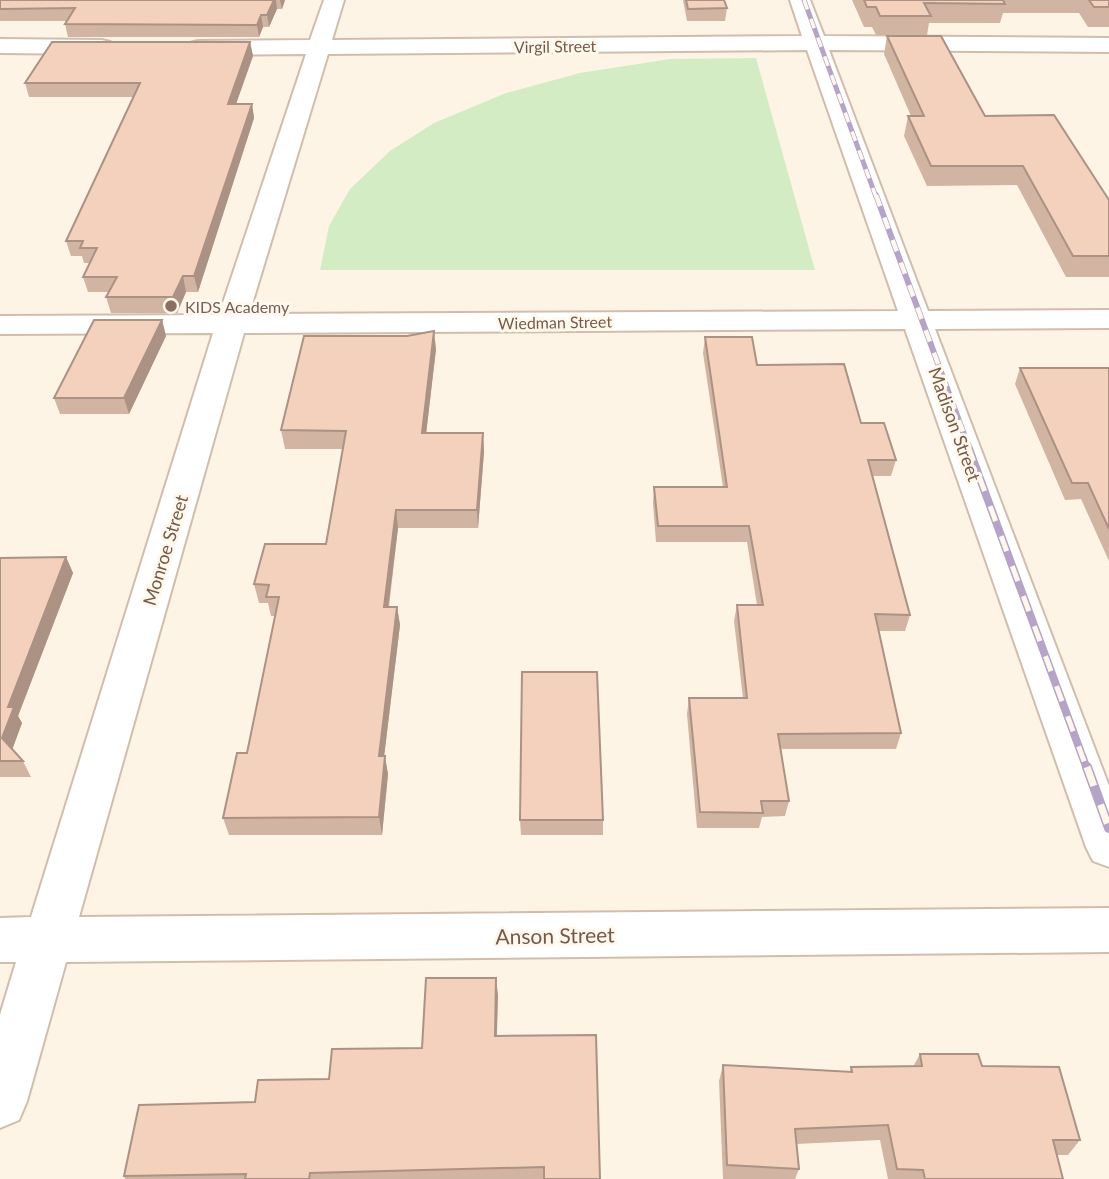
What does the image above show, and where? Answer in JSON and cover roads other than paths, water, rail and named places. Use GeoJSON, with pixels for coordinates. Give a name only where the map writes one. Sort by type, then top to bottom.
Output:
{"type":"FeatureCollection","features":[{"type":"Feature","properties":{"kind":"street","name":"Monroe Street"},"geometry":{"type":"LineString","coordinates":[[0,1101],[231,325],[334,0]]}},
{"type":"Feature","properties":{"kind":"street","name":"Madison Street"},"geometry":{"type":"LineString","coordinates":[[800,0],[1109,847]]}},
{"type":"Feature","properties":{"kind":"street","name":"Virgil Street"},"geometry":{"type":"LineString","coordinates":[[180,48],[816,43],[1109,45]]}},
{"type":"Feature","properties":{"kind":"street"},"geometry":{"type":"LineString","coordinates":[[0,47],[125,47]]}},
{"type":"Feature","properties":{"kind":"street","name":"Wiedman Street"},"geometry":{"type":"LineString","coordinates":[[0,325],[1109,319]]}},
{"type":"Feature","properties":{"kind":"street","name":"Anson Street"},"geometry":{"type":"LineString","coordinates":[[0,940],[1109,930]]}},
{"type":"Feature","properties":{"kind":"railway"},"geometry":{"type":"LineString","coordinates":[[804,0],[876,197]]}},
{"type":"Feature","properties":{"kind":"railway"},"geometry":{"type":"LineString","coordinates":[[876,195],[969,448]]}},
{"type":"Feature","properties":{"kind":"railway"},"geometry":{"type":"LineString","coordinates":[[968,446],[1087,769]]}},
{"type":"Feature","properties":{"kind":"railway"},"geometry":{"type":"LineString","coordinates":[[1087,767],[1109,828]]}},
{"type":"Feature","properties":{"kind":"place","name":"KIDS Academy"},"geometry":{"type":"Point","coordinates":[171,306]}}]}
